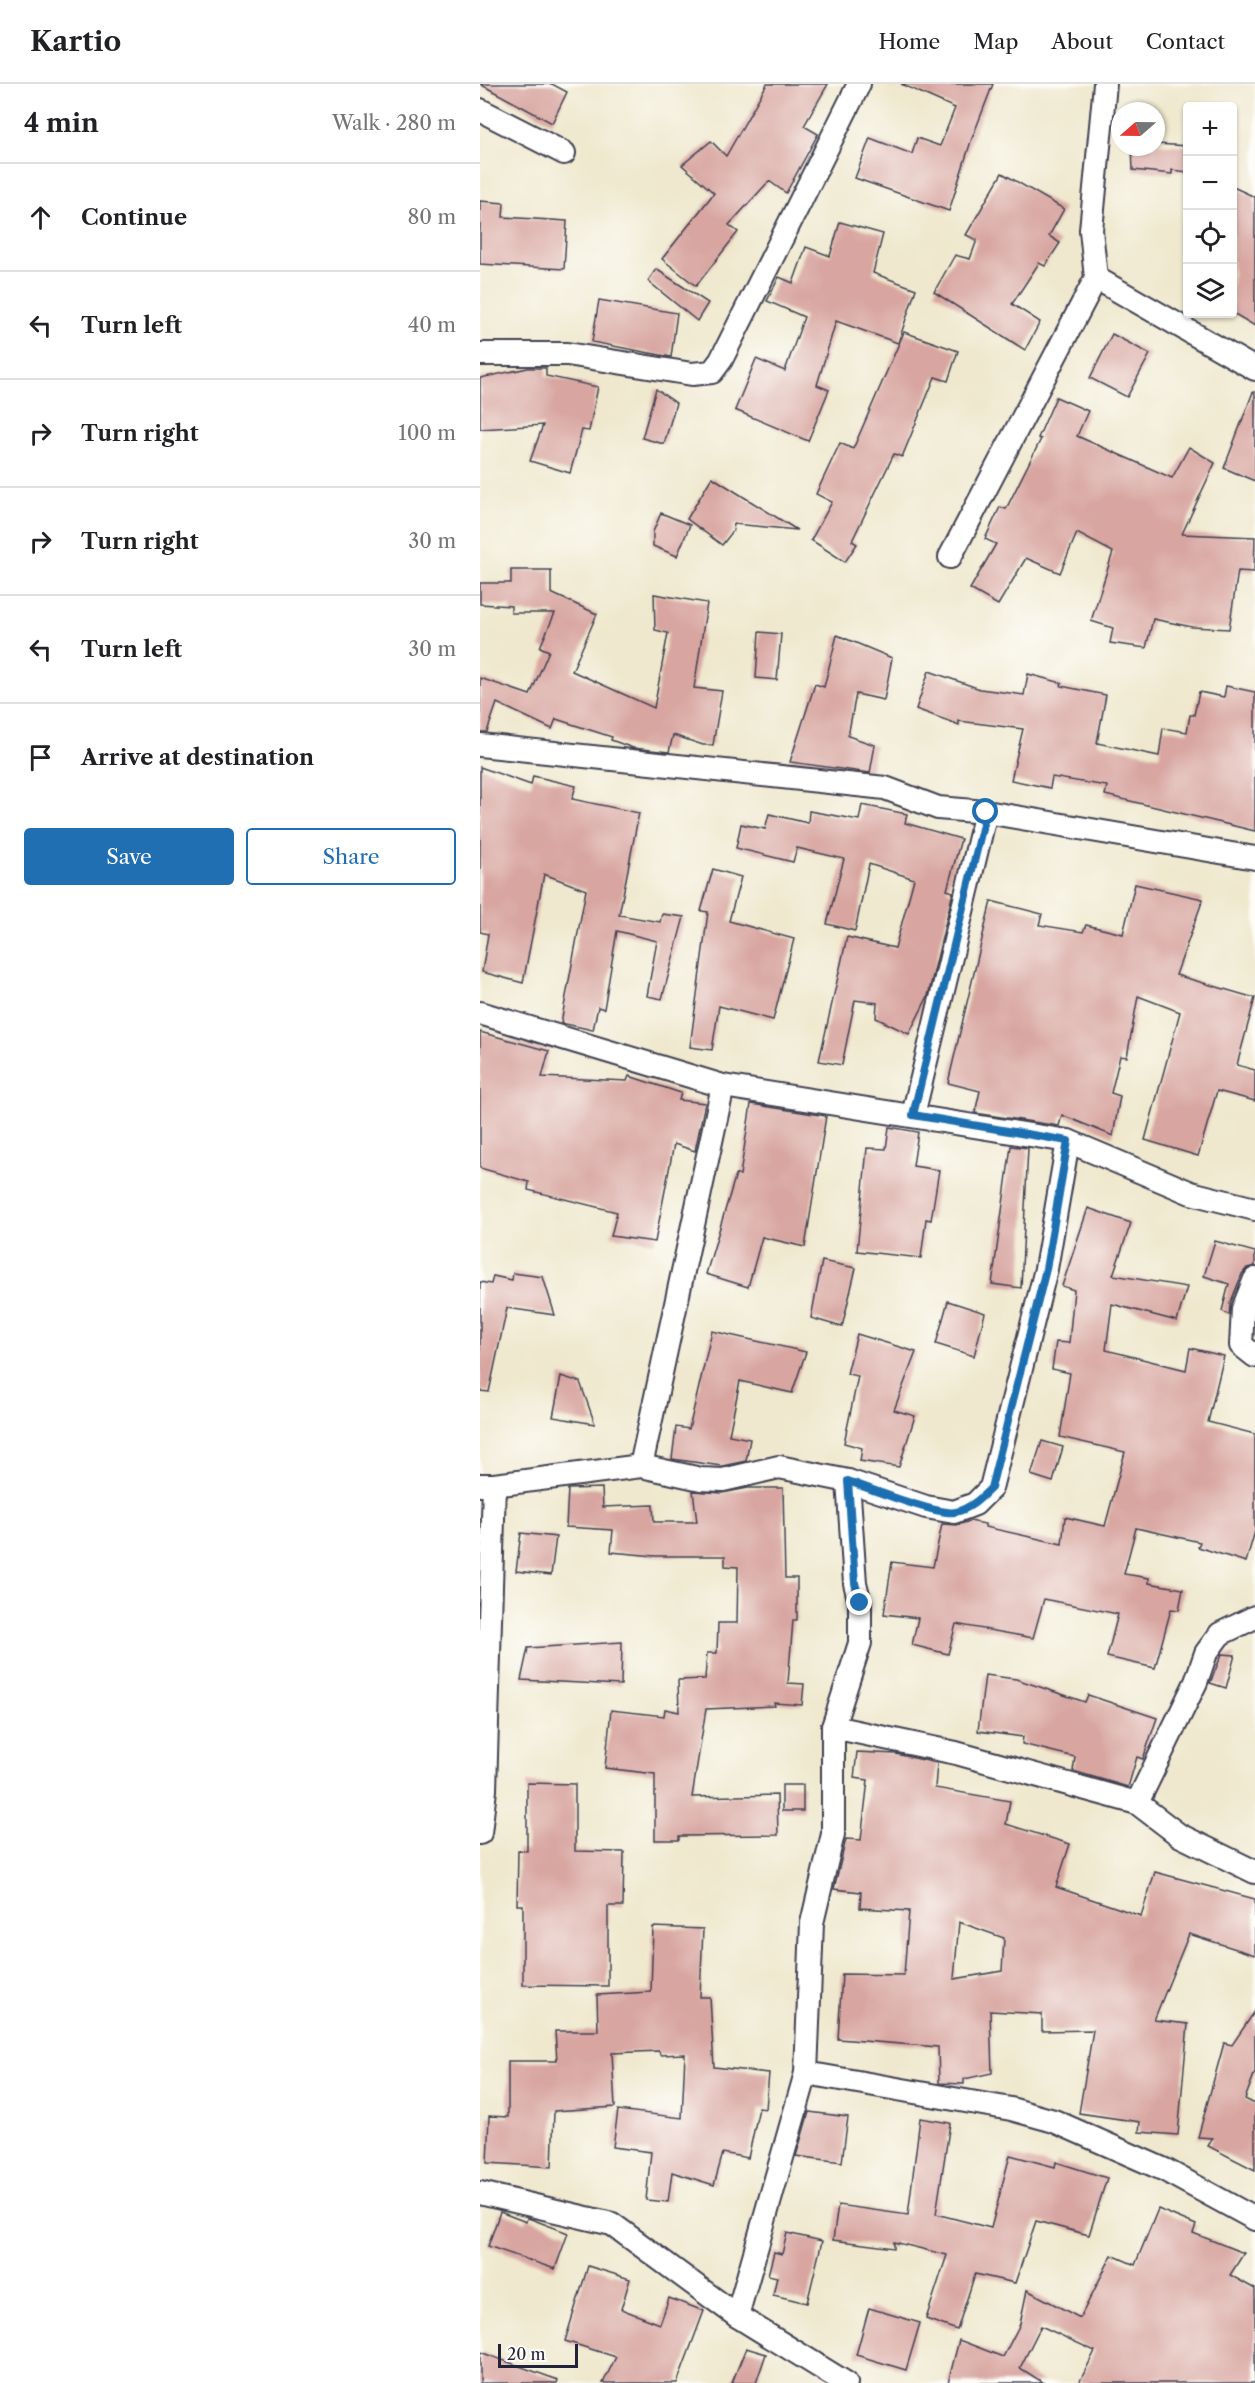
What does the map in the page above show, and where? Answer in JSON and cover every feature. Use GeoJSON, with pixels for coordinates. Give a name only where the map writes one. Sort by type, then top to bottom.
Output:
{"type":"FeatureCollection","features":[{"type":"Feature","properties":{"kind":"street"},"geometry":{"type":"LineString","coordinates":[[480,354],[567,354],[692,374],[712,372],[721,360],[859,84]]}},
{"type":"Feature","properties":{"kind":"street"},"geometry":{"type":"LineString","coordinates":[[950,557],[1096,278],[1091,230],[1101,85]]}},
{"type":"Feature","properties":{"kind":"street"},"geometry":{"type":"LineString","coordinates":[[480,110],[564,153]]}},
{"type":"Feature","properties":{"kind":"street"},"geometry":{"type":"LineString","coordinates":[[1096,278],[1255,369]]}},
{"type":"Feature","properties":{"kind":"street"},"geometry":{"type":"LineString","coordinates":[[480,745],[859,784],[885,788],[938,808],[986,812],[1255,858]]}},
{"type":"Feature","properties":{"kind":"street"},"geometry":{"type":"LineString","coordinates":[[913,1115],[986,812]]}},
{"type":"Feature","properties":{"kind":"street"},"geometry":{"type":"LineString","coordinates":[[480,1013],[723,1086],[1068,1141],[1191,1194],[1255,1209]]}},
{"type":"Feature","properties":{"kind":"street"},"geometry":{"type":"LineString","coordinates":[[640,1466],[723,1086]]}},
{"type":"Feature","properties":{"kind":"street"},"geometry":{"type":"LineString","coordinates":[[480,1833],[485,1790],[487,1485],[640,1466],[701,1479],[723,1480],[778,1467],[848,1481],[926,1507],[954,1512],[975,1504],[991,1488],[1046,1269],[1068,1141]]}},
{"type":"Feature","properties":{"kind":"street"},"geometry":{"type":"LineString","coordinates":[[1255,1279],[1243,1309],[1241,1345],[1255,1356]]}},
{"type":"Feature","properties":{"kind":"street"},"geometry":{"type":"LineString","coordinates":[[737,2316],[806,2073],[812,1923],[833,1834],[833,1727],[860,1642],[860,1603],[855,1583],[848,1481]]}},
{"type":"Feature","properties":{"kind":"street"},"geometry":{"type":"LineString","coordinates":[[1137,1803],[1196,1682],[1206,1653],[1220,1634],[1255,1617]]}},
{"type":"Feature","properties":{"kind":"street"},"geometry":{"type":"LineString","coordinates":[[833,1727],[956,1753],[1137,1803],[1179,1835],[1255,1872]]}},
{"type":"Feature","properties":{"kind":"street"},"geometry":{"type":"LineString","coordinates":[[806,2073],[1011,2109],[1054,2121],[1165,2170],[1255,2219]]}},
{"type":"Feature","properties":{"kind":"street"},"geometry":{"type":"LineString","coordinates":[[480,2193],[612,2224],[737,2316],[846,2383]]}},
{"type":"Feature","properties":{"kind":"building"},"geometry":{"type":"Polygon","coordinates":[[[480,84],[552,84],[567,92],[552,123],[480,84]]]}},
{"type":"Feature","properties":{"kind":"building"},"geometry":{"type":"Polygon","coordinates":[[[767,84],[828,84],[804,126],[818,134],[786,193],[769,181],[729,225],[738,232],[696,286],[662,259],[714,193],[682,165],[711,141],[726,156],[767,84]]]}},
{"type":"Feature","properties":{"kind":"building"},"geometry":{"type":"Polygon","coordinates":[[[901,84],[993,84],[971,141],[949,211],[855,178],[870,138],[912,154],[917,138],[940,146],[955,108],[901,84]]]}},
{"type":"Feature","properties":{"kind":"building"},"geometry":{"type":"Polygon","coordinates":[[[1165,145],[1183,146],[1183,171],[1172,170],[1172,174],[1133,170],[1132,156],[1165,156],[1165,145]]]}},
{"type":"Feature","properties":{"kind":"building"},"geometry":{"type":"Polygon","coordinates":[[[1002,173],[1064,209],[1049,236],[1060,243],[1045,266],[1039,263],[1012,304],[1040,322],[1025,350],[934,292],[955,255],[970,259],[977,240],[966,235],[1002,173]]]}},
{"type":"Feature","properties":{"kind":"building"},"geometry":{"type":"Polygon","coordinates":[[[1237,189],[1255,197],[1255,326],[1237,315],[1237,189]]]}},
{"type":"Feature","properties":{"kind":"building"},"geometry":{"type":"Polygon","coordinates":[[[480,201],[504,203],[503,217],[567,221],[564,269],[480,264],[480,201]]]}},
{"type":"Feature","properties":{"kind":"building"},"geometry":{"type":"Polygon","coordinates":[[[840,222],[883,234],[873,273],[916,289],[898,343],[836,321],[817,385],[829,390],[808,441],[735,410],[756,359],[785,371],[804,317],[767,301],[779,277],[793,283],[806,247],[830,256],[840,222]]]}},
{"type":"Feature","properties":{"kind":"building"},"geometry":{"type":"Polygon","coordinates":[[[656,269],[708,303],[697,321],[648,281],[656,269]]]}},
{"type":"Feature","properties":{"kind":"building"},"geometry":{"type":"Polygon","coordinates":[[[599,300],[677,313],[671,357],[592,342],[599,300]]]}},
{"type":"Feature","properties":{"kind":"building"},"geometry":{"type":"Polygon","coordinates":[[[904,332],[958,351],[948,381],[935,377],[902,457],[894,454],[852,541],[857,544],[845,562],[811,540],[832,502],[816,494],[840,443],[853,449],[904,332]]]}},
{"type":"Feature","properties":{"kind":"building"},"geometry":{"type":"Polygon","coordinates":[[[1112,334],[1150,354],[1127,397],[1090,378],[1112,334]]]}},
{"type":"Feature","properties":{"kind":"building"},"geometry":{"type":"Polygon","coordinates":[[[528,368],[546,368],[546,376],[598,387],[589,431],[582,430],[570,473],[530,461],[543,425],[480,429],[480,378],[528,368]]]}},
{"type":"Feature","properties":{"kind":"building"},"geometry":{"type":"Polygon","coordinates":[[[656,389],[676,403],[664,444],[642,438],[656,389]]]}},
{"type":"Feature","properties":{"kind":"building"},"geometry":{"type":"Polygon","coordinates":[[[1253,392],[1255,392],[1255,481],[1224,468],[1253,392]]]}},
{"type":"Feature","properties":{"kind":"building"},"geometry":{"type":"Polygon","coordinates":[[[1056,397],[1088,411],[1077,436],[1172,478],[1189,447],[1215,463],[1182,534],[1255,537],[1254,572],[1238,571],[1229,629],[1192,627],[1153,619],[1146,648],[1110,643],[1113,628],[1091,621],[1113,552],[1077,533],[1060,573],[1026,558],[998,605],[970,589],[996,544],[985,539],[1000,507],[1006,509],[1041,439],[1038,438],[1056,397]]]}},
{"type":"Feature","properties":{"kind":"building"},"geometry":{"type":"Polygon","coordinates":[[[712,477],[797,530],[734,524],[733,531],[722,545],[687,519],[712,477]]]}},
{"type":"Feature","properties":{"kind":"building"},"geometry":{"type":"Polygon","coordinates":[[[661,513],[690,525],[677,556],[653,546],[653,532],[661,513]]]}},
{"type":"Feature","properties":{"kind":"building"},"geometry":{"type":"Polygon","coordinates":[[[511,570],[551,570],[551,593],[597,614],[572,671],[654,708],[668,633],[655,630],[654,594],[707,603],[694,688],[722,691],[713,745],[703,745],[673,735],[669,752],[633,748],[611,740],[612,737],[556,719],[552,729],[497,703],[487,732],[480,732],[480,678],[530,695],[549,651],[540,647],[555,613],[511,613],[511,606],[480,604],[480,583],[511,583],[511,570]]]}},
{"type":"Feature","properties":{"kind":"building"},"geometry":{"type":"Polygon","coordinates":[[[759,632],[781,634],[777,680],[756,678],[759,632]]]}},
{"type":"Feature","properties":{"kind":"building"},"geometry":{"type":"Polygon","coordinates":[[[837,635],[892,658],[884,700],[856,694],[848,736],[875,745],[870,773],[790,762],[815,684],[824,687],[837,635]]]}},
{"type":"Feature","properties":{"kind":"building"},"geometry":{"type":"Polygon","coordinates":[[[929,671],[980,689],[1024,695],[1028,674],[1062,683],[1061,686],[1106,695],[1097,743],[1159,756],[1163,728],[1187,732],[1190,715],[1194,715],[1199,692],[1224,697],[1226,686],[1255,692],[1255,831],[1105,795],[1107,786],[1052,777],[1050,788],[1011,780],[1023,729],[959,721],[959,725],[916,709],[929,671]]]}},
{"type":"Feature","properties":{"kind":"building"},"geometry":{"type":"Polygon","coordinates":[[[480,767],[531,785],[533,776],[576,786],[572,799],[639,813],[619,915],[660,922],[662,914],[684,917],[662,999],[647,996],[657,941],[617,931],[604,1009],[598,1007],[593,1030],[561,1023],[586,890],[544,874],[523,983],[482,972],[488,934],[480,932],[480,767]]]}},
{"type":"Feature","properties":{"kind":"building"},"geometry":{"type":"Polygon","coordinates":[[[862,805],[907,814],[905,823],[961,839],[947,890],[953,892],[928,996],[909,1034],[876,1018],[877,1003],[855,1000],[842,1065],[819,1061],[847,937],[895,948],[914,879],[869,864],[855,931],[827,924],[844,859],[797,848],[793,862],[736,848],[741,824],[765,829],[769,814],[808,823],[809,811],[859,820],[862,805]]]}},
{"type":"Feature","properties":{"kind":"building"},"geometry":{"type":"Polygon","coordinates":[[[713,869],[741,877],[729,921],[794,939],[773,1020],[719,1006],[712,1050],[690,1047],[708,912],[701,911],[713,869]]]}},
{"type":"Feature","properties":{"kind":"building"},"geometry":{"type":"Polygon","coordinates":[[[1135,884],[1203,899],[1176,975],[1255,998],[1237,1065],[1255,1070],[1255,1101],[1217,1091],[1198,1156],[1145,1140],[1180,1012],[1138,996],[1127,1057],[1120,1056],[1111,1093],[1120,1096],[1113,1136],[1062,1115],[1059,1126],[975,1113],[980,1091],[948,1083],[991,901],[1042,914],[1039,925],[1083,932],[1086,925],[1123,934],[1135,884]]]}},
{"type":"Feature","properties":{"kind":"building"},"geometry":{"type":"Polygon","coordinates":[[[480,1032],[549,1051],[542,1077],[627,1081],[629,1076],[681,1093],[679,1100],[705,1103],[695,1151],[674,1144],[655,1242],[611,1236],[617,1212],[528,1190],[529,1182],[480,1168],[480,1032]]]}},
{"type":"Feature","properties":{"kind":"building"},"geometry":{"type":"Polygon","coordinates":[[[751,1104],[826,1116],[805,1247],[762,1237],[748,1287],[706,1274],[736,1174],[740,1175],[751,1104]]]}},
{"type":"Feature","properties":{"kind":"building"},"geometry":{"type":"Polygon","coordinates":[[[889,1127],[918,1132],[913,1166],[939,1170],[931,1220],[926,1219],[921,1258],[857,1251],[867,1148],[886,1149],[889,1127]]]}},
{"type":"Feature","properties":{"kind":"building"},"geometry":{"type":"Polygon","coordinates":[[[1011,1146],[1028,1148],[1021,1288],[992,1284],[1011,1146]]]}},
{"type":"Feature","properties":{"kind":"building"},"geometry":{"type":"Polygon","coordinates":[[[1088,1208],[1131,1223],[1113,1275],[1187,1287],[1177,1321],[1112,1304],[1106,1350],[1186,1370],[1190,1348],[1224,1356],[1208,1422],[1255,1434],[1255,1531],[1246,1562],[1198,1547],[1200,1542],[1136,1528],[1124,1574],[1149,1578],[1149,1583],[1183,1589],[1179,1610],[1171,1609],[1155,1668],[1107,1657],[1118,1614],[1044,1599],[1033,1638],[956,1624],[948,1654],[912,1645],[918,1618],[884,1614],[892,1562],[933,1567],[942,1524],[958,1525],[970,1521],[985,1524],[985,1527],[1062,1544],[1065,1517],[1105,1526],[1125,1452],[1060,1437],[1070,1373],[1052,1369],[1056,1342],[1069,1343],[1074,1290],[1062,1286],[1088,1208]]]}},
{"type":"Feature","properties":{"kind":"building"},"geometry":{"type":"Polygon","coordinates":[[[1215,1241],[1255,1252],[1255,1266],[1247,1268],[1242,1274],[1230,1304],[1229,1315],[1222,1311],[1229,1284],[1204,1276],[1215,1241]]]}},
{"type":"Feature","properties":{"kind":"building"},"geometry":{"type":"Polygon","coordinates":[[[822,1261],[856,1268],[842,1327],[811,1318],[822,1261]]]}},
{"type":"Feature","properties":{"kind":"building"},"geometry":{"type":"Polygon","coordinates":[[[513,1273],[543,1277],[555,1315],[507,1308],[489,1392],[480,1391],[480,1282],[491,1284],[493,1276],[512,1280],[513,1273]]]}},
{"type":"Feature","properties":{"kind":"building"},"geometry":{"type":"Polygon","coordinates":[[[948,1301],[985,1313],[974,1356],[936,1344],[948,1301]]]}},
{"type":"Feature","properties":{"kind":"building"},"geometry":{"type":"Polygon","coordinates":[[[712,1331],[806,1352],[792,1393],[740,1381],[729,1435],[750,1439],[746,1461],[722,1466],[672,1459],[676,1427],[689,1429],[712,1331]]]}},
{"type":"Feature","properties":{"kind":"building"},"geometry":{"type":"Polygon","coordinates":[[[857,1334],[916,1352],[894,1410],[915,1416],[899,1467],[860,1461],[862,1448],[844,1443],[858,1376],[847,1374],[857,1334]]]}},
{"type":"Feature","properties":{"kind":"building"},"geometry":{"type":"Polygon","coordinates":[[[561,1376],[580,1382],[595,1424],[553,1417],[561,1376]]]}},
{"type":"Feature","properties":{"kind":"building"},"geometry":{"type":"Polygon","coordinates":[[[1042,1441],[1063,1447],[1053,1482],[1031,1475],[1042,1441]]]}},
{"type":"Feature","properties":{"kind":"building"},"geometry":{"type":"Polygon","coordinates":[[[602,1488],[603,1507],[653,1505],[654,1522],[697,1522],[693,1491],[722,1493],[748,1488],[783,1488],[785,1578],[797,1578],[797,1620],[793,1620],[788,1683],[804,1684],[802,1705],[774,1703],[775,1706],[706,1709],[692,1797],[777,1795],[778,1835],[679,1836],[679,1840],[655,1840],[655,1774],[605,1768],[611,1710],[664,1716],[665,1709],[679,1712],[678,1680],[705,1679],[707,1653],[717,1653],[718,1623],[737,1623],[738,1567],[725,1566],[725,1556],[655,1556],[611,1552],[613,1530],[566,1527],[568,1489],[602,1488]]]}},
{"type":"Feature","properties":{"kind":"building"},"geometry":{"type":"Polygon","coordinates":[[[521,1533],[556,1537],[551,1575],[516,1571],[521,1533]]]}},
{"type":"Feature","properties":{"kind":"building"},"geometry":{"type":"Polygon","coordinates":[[[622,1642],[621,1685],[521,1680],[528,1648],[622,1642]]]}},
{"type":"Feature","properties":{"kind":"building"},"geometry":{"type":"Polygon","coordinates":[[[1222,1654],[1235,1655],[1226,1688],[1210,1683],[1222,1654]]]}},
{"type":"Feature","properties":{"kind":"building"},"geometry":{"type":"Polygon","coordinates":[[[985,1675],[1016,1679],[1085,1702],[1088,1695],[1157,1718],[1143,1759],[1137,1757],[1128,1787],[1073,1771],[1075,1757],[1022,1744],[1023,1737],[978,1731],[985,1675]]]}},
{"type":"Feature","properties":{"kind":"building"},"geometry":{"type":"Polygon","coordinates":[[[857,1752],[896,1754],[937,1763],[935,1788],[1010,1801],[1006,1824],[1070,1844],[1056,1887],[1141,1916],[1155,1872],[1255,1899],[1255,1955],[1189,1934],[1154,2020],[1188,2024],[1178,2135],[1139,2132],[1140,2122],[1079,2113],[1093,2030],[1042,2031],[1042,2014],[990,2011],[992,2073],[964,2079],[964,2084],[939,2083],[938,2047],[838,2039],[842,1974],[904,1975],[909,1911],[860,1908],[861,1892],[834,1889],[846,1839],[861,1840],[868,1780],[854,1778],[857,1752]],[[959,1922],[954,1979],[1002,1971],[1004,1938],[959,1922]]]}},
{"type":"Feature","properties":{"kind":"building"},"geometry":{"type":"Polygon","coordinates":[[[527,1783],[575,1784],[575,1851],[624,1852],[623,1906],[608,1906],[608,1986],[523,1985],[523,1905],[517,1905],[518,1850],[527,1851],[527,1783]]]}},
{"type":"Feature","properties":{"kind":"building"},"geometry":{"type":"Polygon","coordinates":[[[782,1785],[803,1785],[803,1811],[782,1811],[782,1785]]]}},
{"type":"Feature","properties":{"kind":"building"},"geometry":{"type":"Polygon","coordinates":[[[653,1927],[703,1929],[700,1997],[710,1997],[714,2067],[769,2073],[766,2109],[759,2108],[748,2158],[723,2153],[714,2185],[672,2172],[668,2202],[646,2200],[651,2152],[613,2147],[618,2110],[682,2118],[685,2054],[660,2055],[659,2051],[612,2053],[615,2107],[554,2111],[552,2167],[487,2163],[489,2116],[508,2117],[508,2061],[557,2061],[555,2031],[598,2031],[597,1995],[651,1992],[653,1927]]]}},
{"type":"Feature","properties":{"kind":"building"},"geometry":{"type":"Polygon","coordinates":[[[1255,2011],[1255,2072],[1245,2099],[1255,2104],[1255,2170],[1208,2146],[1213,2138],[1198,2137],[1224,2043],[1232,2045],[1255,2011]]]}},
{"type":"Feature","properties":{"kind":"building"},"geometry":{"type":"Polygon","coordinates":[[[809,2112],[848,2117],[842,2162],[796,2156],[809,2112]]]}},
{"type":"Feature","properties":{"kind":"building"},"geometry":{"type":"Polygon","coordinates":[[[920,2118],[950,2123],[936,2214],[991,2228],[1010,2155],[1055,2167],[1056,2162],[1107,2178],[1089,2235],[1036,2221],[1015,2283],[975,2274],[957,2330],[926,2319],[947,2255],[894,2242],[894,2248],[833,2240],[838,2205],[908,2215],[920,2118]]]}},
{"type":"Feature","properties":{"kind":"building"},"geometry":{"type":"Polygon","coordinates":[[[1158,2209],[1196,2225],[1193,2233],[1244,2253],[1230,2275],[1255,2289],[1255,2383],[1079,2383],[1095,2351],[1041,2326],[1020,2368],[1044,2383],[948,2383],[959,2340],[1003,2357],[1020,2324],[1027,2290],[1080,2318],[1112,2255],[1135,2265],[1158,2209]]]}},
{"type":"Feature","properties":{"kind":"building"},"geometry":{"type":"Polygon","coordinates":[[[500,2212],[526,2222],[527,2218],[531,2219],[568,2233],[555,2269],[488,2246],[500,2212]]]}},
{"type":"Feature","properties":{"kind":"building"},"geometry":{"type":"Polygon","coordinates":[[[787,2233],[822,2241],[807,2303],[773,2295],[777,2277],[768,2275],[774,2252],[782,2254],[787,2233]]]}},
{"type":"Feature","properties":{"kind":"building"},"geometry":{"type":"Polygon","coordinates":[[[588,2266],[630,2279],[621,2309],[660,2324],[669,2298],[704,2311],[677,2383],[603,2383],[616,2357],[565,2341],[588,2266]]]}},
{"type":"Feature","properties":{"kind":"building"},"geometry":{"type":"Polygon","coordinates":[[[869,2308],[920,2323],[906,2370],[856,2355],[869,2308]]]}},
{"type":"Feature","properties":{"kind":"building"},"geometry":{"type":"Polygon","coordinates":[[[746,2348],[766,2354],[756,2383],[732,2383],[746,2348]]]}},
{"type":"Feature","properties":{"kind":"building"},"geometry":{"type":"Polygon","coordinates":[[[480,2352],[558,2380],[557,2383],[480,2383],[480,2352]]]}},
{"type":"Feature","properties":{"kind":"route"},"geometry":{"type":"LineString","coordinates":[[860,1603],[855,1583],[848,1481],[926,1507],[954,1512],[975,1504],[991,1488],[1046,1269],[1068,1141],[913,1115],[986,812]]}}]}
